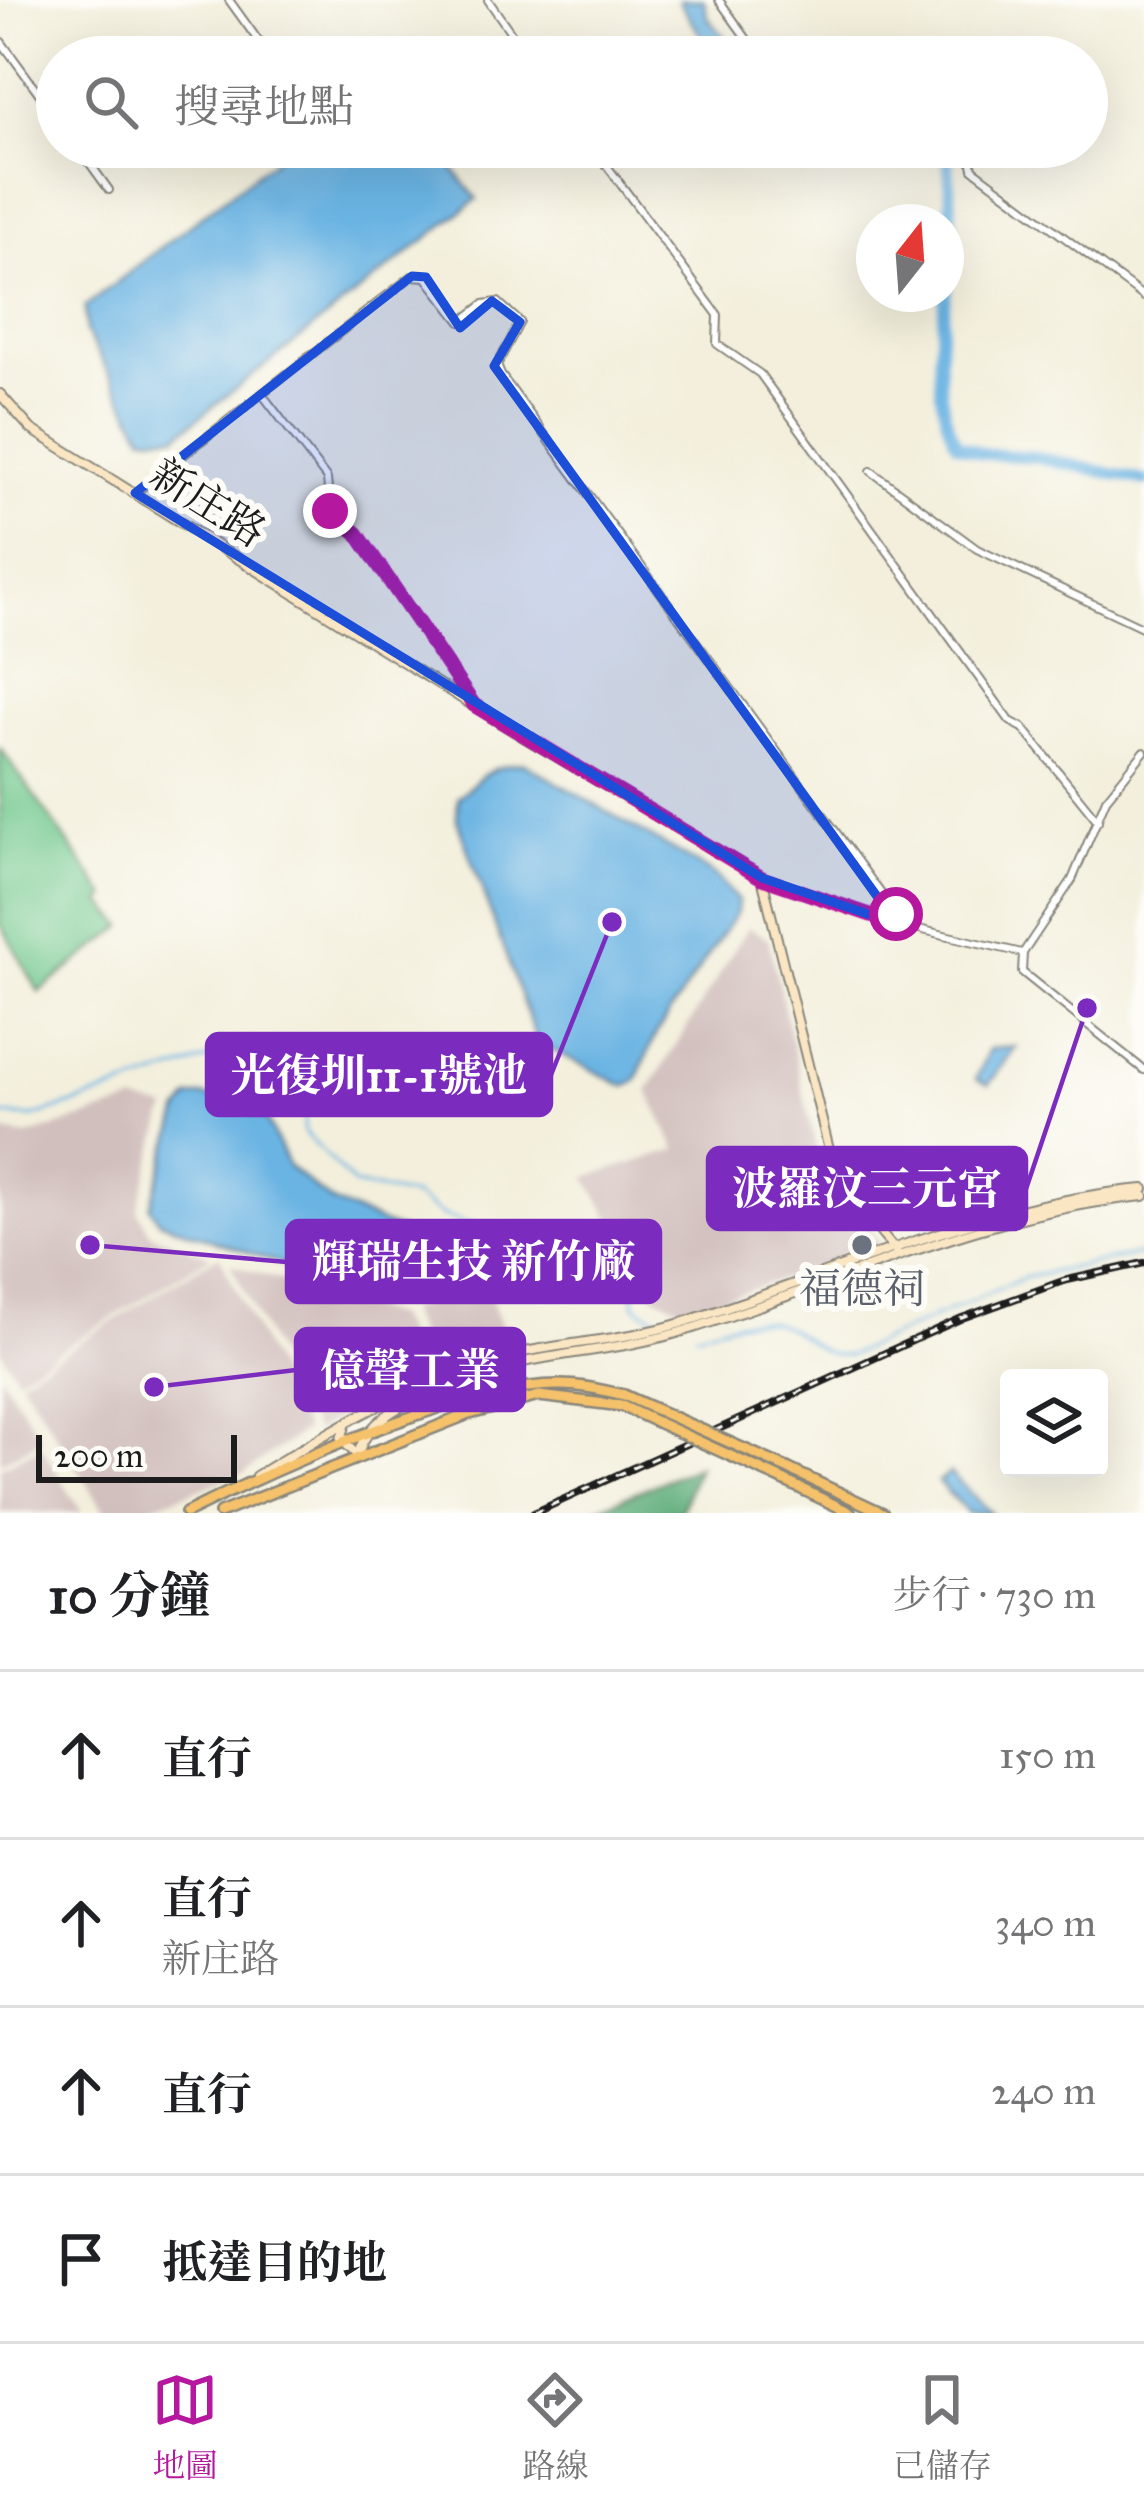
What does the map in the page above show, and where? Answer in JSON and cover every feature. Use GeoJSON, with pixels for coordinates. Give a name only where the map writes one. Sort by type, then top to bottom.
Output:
{"type":"FeatureCollection","features":[{"type":"Feature","properties":{"kind":"main road"},"geometry":{"type":"LineString","coordinates":[[185,1513],[241,1485],[463,1401],[534,1387],[588,1387],[883,1513]]}},
{"type":"Feature","properties":{"kind":"main road"},"geometry":{"type":"LineString","coordinates":[[220,1513],[466,1414],[539,1396],[623,1400]]}},
{"type":"Feature","properties":{"kind":"main road"},"geometry":{"type":"LineString","coordinates":[[786,1474],[851,1513]]}},
{"type":"Feature","properties":{"kind":"street"},"geometry":{"type":"LineString","coordinates":[[229,0],[254,36]]}},
{"type":"Feature","properties":{"kind":"street"},"geometry":{"type":"LineString","coordinates":[[488,0],[513,36]]}},
{"type":"Feature","properties":{"kind":"street"},"geometry":{"type":"LineString","coordinates":[[719,0],[745,36]]}},
{"type":"Feature","properties":{"kind":"street"},"geometry":{"type":"LineString","coordinates":[[0,40],[36,89]]}},
{"type":"Feature","properties":{"kind":"street"},"geometry":{"type":"LineString","coordinates":[[94,168],[110,190]]}},
{"type":"Feature","properties":{"kind":"street"},"geometry":{"type":"LineString","coordinates":[[608,168],[718,315],[717,344],[760,374],[1010,721],[1023,728],[1097,821]]}},
{"type":"Feature","properties":{"kind":"street"},"geometry":{"type":"LineString","coordinates":[[973,168],[1144,297]]}},
{"type":"Feature","properties":{"kind":"street"},"geometry":{"type":"LineString","coordinates":[[135,493],[412,276],[426,277],[461,322],[484,304],[498,302],[520,322],[497,365],[501,375],[896,914],[897,924]]}},
{"type":"Feature","properties":{"kind":"street","name":"新庄路"},"geometry":{"type":"LineString","coordinates":[[0,394],[31,429],[762,878]]}},
{"type":"Feature","properties":{"kind":"street"},"geometry":{"type":"LineString","coordinates":[[262,394],[327,479],[330,511],[357,533],[474,705]]}},
{"type":"Feature","properties":{"kind":"street"},"geometry":{"type":"LineString","coordinates":[[871,471],[977,549],[1144,628]]}},
{"type":"Feature","properties":{"kind":"street"},"geometry":{"type":"LineString","coordinates":[[1144,752],[1106,800],[1072,880],[1023,953],[1022,972],[1144,1070]]}},
{"type":"Feature","properties":{"kind":"street"},"geometry":{"type":"LineString","coordinates":[[762,878],[897,924],[1023,953]]}},
{"type":"Feature","properties":{"kind":"street"},"geometry":{"type":"LineString","coordinates":[[762,878],[836,1178],[896,1251]]}},
{"type":"Feature","properties":{"kind":"street"},"geometry":{"type":"LineString","coordinates":[[241,1485],[346,1422],[431,1381],[484,1363],[684,1322],[983,1225],[1144,1192]]}},
{"type":"Feature","properties":{"kind":"street"},"geometry":{"type":"LineString","coordinates":[[346,1422],[340,1438],[358,1456],[361,1437],[437,1389],[484,1372],[687,1330],[896,1251]]}},
{"type":"Feature","properties":{"kind":"highlighted area"},"geometry":{"type":"Polygon","coordinates":[[[412,276],[426,277],[460,328],[492,301],[520,322],[494,366],[897,924],[762,878],[135,493],[412,276]]]}},
{"type":"Feature","properties":{"kind":"shaded area"},"geometry":{"type":"Polygon","coordinates":[[[748,927],[768,938],[821,1170],[882,1247],[685,1310],[654,1295],[655,1258],[624,1241],[586,1177],[677,1150],[648,1091],[748,927]]]}},
{"type":"Feature","properties":{"kind":"shaded area"},"geometry":{"type":"Polygon","coordinates":[[[135,1102],[167,1108],[137,1210],[151,1234],[211,1256],[17,1377],[0,1349],[0,1131],[27,1136],[135,1102]]]}},
{"type":"Feature","properties":{"kind":"shaded area"},"geometry":{"type":"Polygon","coordinates":[[[219,1255],[305,1430],[244,1473],[132,1513],[106,1513],[20,1379],[219,1255]]]}},
{"type":"Feature","properties":{"kind":"shaded area"},"geometry":{"type":"Polygon","coordinates":[[[230,1264],[396,1317],[423,1371],[315,1431],[230,1264]]]}},
{"type":"Feature","properties":{"kind":"shaded area"},"geometry":{"type":"Polygon","coordinates":[[[485,1284],[511,1348],[435,1373],[407,1311],[430,1300],[424,1287],[485,1284]]]}},
{"type":"Feature","properties":{"kind":"shaded area"},"geometry":{"type":"Polygon","coordinates":[[[0,1374],[42,1439],[0,1463],[0,1374]]]}},
{"type":"Feature","properties":{"kind":"shaded area"},"geometry":{"type":"Polygon","coordinates":[[[41,1446],[82,1513],[0,1513],[0,1468],[41,1446]]]}},
{"type":"Feature","properties":{"kind":"green space"},"geometry":{"type":"Polygon","coordinates":[[[0,748],[107,897],[102,902],[124,926],[39,992],[0,923],[0,748]]]}},
{"type":"Feature","properties":{"kind":"green space"},"geometry":{"type":"Polygon","coordinates":[[[698,1466],[680,1513],[586,1513],[698,1466]]]}},
{"type":"Feature","properties":{"kind":"water"},"geometry":{"type":"Polygon","coordinates":[[[678,0],[704,0],[708,18],[724,36],[701,36],[678,0]]]}},
{"type":"Feature","properties":{"kind":"water"},"geometry":{"type":"Polygon","coordinates":[[[263,168],[453,168],[477,199],[177,435],[144,436],[86,332],[85,307],[263,168]]]}},
{"type":"Feature","properties":{"kind":"water"},"geometry":{"type":"Polygon","coordinates":[[[524,763],[715,875],[738,901],[737,912],[657,1032],[636,1081],[624,1086],[537,1042],[457,820],[458,798],[473,784],[495,769],[524,763]]]}},
{"type":"Feature","properties":{"kind":"water"},"geometry":{"type":"Polygon","coordinates":[[[1016,1047],[988,1085],[976,1079],[989,1049],[1016,1047]]]}},
{"type":"Feature","properties":{"kind":"water"},"geometry":{"type":"Polygon","coordinates":[[[204,1096],[266,1119],[289,1167],[333,1203],[414,1236],[417,1245],[406,1275],[384,1300],[159,1221],[150,1207],[180,1111],[190,1098],[204,1096]]]}},
{"type":"Feature","properties":{"kind":"water"},"geometry":{"type":"Polygon","coordinates":[[[950,1473],[991,1513],[968,1513],[938,1482],[950,1473]]]}},
{"type":"Feature","properties":{"kind":"waterway"},"geometry":{"type":"LineString","coordinates":[[949,168],[950,259],[939,367],[941,394],[957,444],[984,454],[1036,457],[1144,481]]}},
{"type":"Feature","properties":{"kind":"waterway"},"geometry":{"type":"LineString","coordinates":[[0,1115],[33,1117],[216,1057],[266,1060],[305,1104],[304,1132],[354,1185],[413,1196],[441,1215],[539,1246],[572,1273],[620,1264],[631,1279],[635,1306],[656,1317]]}},
{"type":"Feature","properties":{"kind":"waterway"},"geometry":{"type":"LineString","coordinates":[[695,1333],[753,1320],[772,1322],[827,1352],[850,1355],[1023,1278],[1144,1253]]}},
{"type":"Feature","properties":{"kind":"railway"},"geometry":{"type":"LineString","coordinates":[[534,1513],[962,1318],[1063,1281],[1144,1263]]}},
{"type":"Feature","properties":{"kind":"place","name":"光復圳11-1號池"},"geometry":{"type":"Point","coordinates":[612,922]}},
{"type":"Feature","properties":{"kind":"place","name":"波羅汶三元宮"},"geometry":{"type":"Point","coordinates":[1087,1008]}},
{"type":"Feature","properties":{"kind":"place","name":"輝瑞生技 新竹廠"},"geometry":{"type":"Point","coordinates":[90,1245]}},
{"type":"Feature","properties":{"kind":"place","name":"福德祠"},"geometry":{"type":"Point","coordinates":[862,1245]}},
{"type":"Feature","properties":{"kind":"place","name":"億聲工業"},"geometry":{"type":"Point","coordinates":[154,1387]}},
{"type":"Feature","properties":{"kind":"route"},"geometry":{"type":"LineString","coordinates":[[330,511],[357,533],[474,705],[762,878],[818,901],[897,924],[896,914]]}}]}
